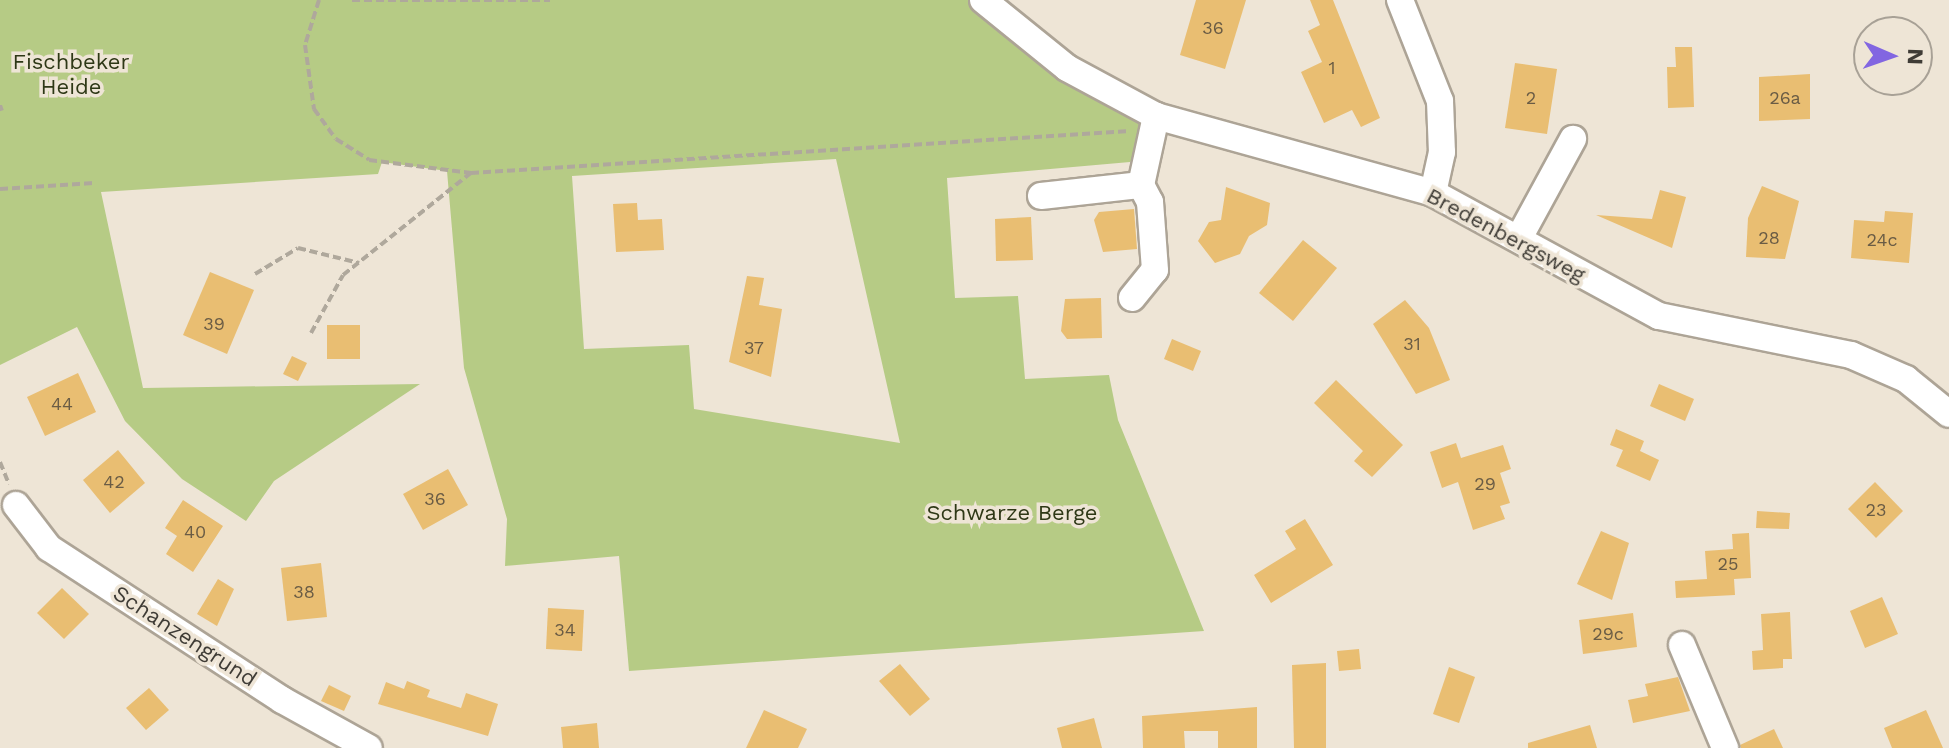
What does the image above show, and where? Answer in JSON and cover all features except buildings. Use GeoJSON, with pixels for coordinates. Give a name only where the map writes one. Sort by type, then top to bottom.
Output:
{"type":"FeatureCollection","features":[{"type":"Feature","properties":{"kind":"street","name":"Bredenbergsweg"},"geometry":{"type":"LineString","coordinates":[[983,0],[1067,68],[1156,116],[1433,193],[1659,316],[1851,355],[1906,379],[1949,414]]}},
{"type":"Feature","properties":{"kind":"street"},"geometry":{"type":"LineString","coordinates":[[1400,0],[1440,101],[1442,152],[1433,193]]}},
{"type":"Feature","properties":{"kind":"street"},"geometry":{"type":"LineString","coordinates":[[1132,298],[1155,270],[1150,202],[1141,185],[1156,116]]}},
{"type":"Feature","properties":{"kind":"street"},"geometry":{"type":"LineString","coordinates":[[1519,238],[1573,139]]}},
{"type":"Feature","properties":{"kind":"street"},"geometry":{"type":"LineString","coordinates":[[1041,196],[1141,185]]}},
{"type":"Feature","properties":{"kind":"street","name":"Schanzengrund"},"geometry":{"type":"LineString","coordinates":[[16,505],[49,548],[351,744]]}},
{"type":"Feature","properties":{"kind":"street"},"geometry":{"type":"LineString","coordinates":[[1682,645],[1725,748]]}},
{"type":"Feature","properties":{"kind":"path"},"geometry":{"type":"LineString","coordinates":[[319,0],[305,45],[314,109],[323,125],[369,160],[471,173],[1120,136],[1156,116]]}},
{"type":"Feature","properties":{"kind":"path"},"geometry":{"type":"LineString","coordinates":[[352,0],[392,6],[550,0]]}},
{"type":"Feature","properties":{"kind":"path"},"geometry":{"type":"LineString","coordinates":[[311,333],[343,275],[471,173]]}},
{"type":"Feature","properties":{"kind":"path"},"geometry":{"type":"LineString","coordinates":[[0,189],[94,183]]}},
{"type":"Feature","properties":{"kind":"path"},"geometry":{"type":"LineString","coordinates":[[255,274],[298,248],[359,263]]}},
{"type":"Feature","properties":{"kind":"green space","name":"Schwarze Berge"},"geometry":{"type":"Polygon","coordinates":[[[0,0],[991,0],[1156,116],[1150,144],[1130,162],[947,178],[955,298],[1018,296],[1025,379],[1109,375],[1118,420],[1204,631],[629,671],[619,556],[505,566],[507,519],[464,368],[447,171],[382,162],[378,174],[101,192],[143,388],[420,384],[274,481],[246,521],[182,479],[125,421],[77,327],[0,365],[0,0]],[[836,159],[572,176],[584,349],[689,345],[694,409],[900,443],[836,159]]]}},
{"type":"Feature","properties":{"kind":"park label","name":"Fischbeker Heide"},"geometry":{"type":"Point","coordinates":[71,74]}}]}
